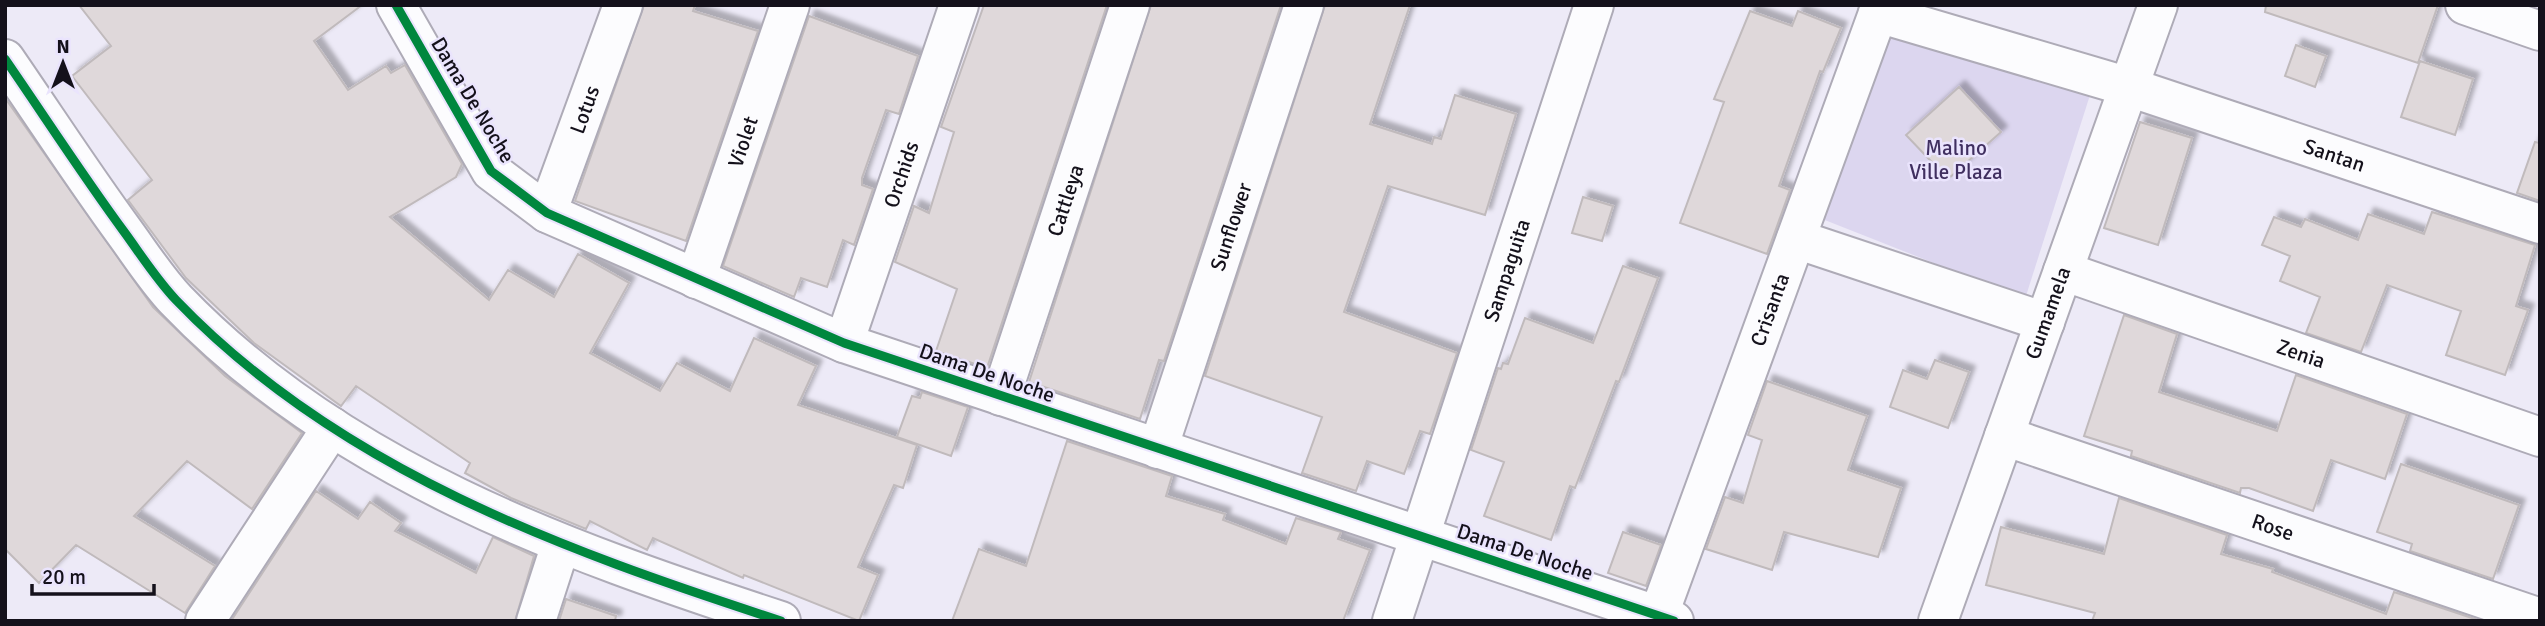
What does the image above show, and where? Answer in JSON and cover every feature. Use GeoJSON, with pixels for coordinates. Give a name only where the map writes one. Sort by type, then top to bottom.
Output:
{"type":"FeatureCollection","features":[{"type":"Feature","properties":{"kind":"street","name":"Dama De Noche"},"geometry":{"type":"LineString","coordinates":[[396,5],[491,172],[547,213],[844,343],[1666,617]]}},
{"type":"Feature","properties":{"kind":"street","name":"Lotus"},"geometry":{"type":"LineString","coordinates":[[547,213],[623,5]]}},
{"type":"Feature","properties":{"kind":"street","name":"Violet"},"geometry":{"type":"LineString","coordinates":[[696,279],[790,5]]}},
{"type":"Feature","properties":{"kind":"street","name":"Orchids"},"geometry":{"type":"LineString","coordinates":[[844,343],[959,5]]}},
{"type":"Feature","properties":{"kind":"street","name":"Cattleya"},"geometry":{"type":"LineString","coordinates":[[1001,396],[1130,5]]}},
{"type":"Feature","properties":{"kind":"street","name":"Sunflower"},"geometry":{"type":"LineString","coordinates":[[1158,449],[1304,5]]}},
{"type":"Feature","properties":{"kind":"street","name":"Sampaguita"},"geometry":{"type":"LineString","coordinates":[[1390,619],[1594,5]]}},
{"type":"Feature","properties":{"kind":"street","name":"Gumamela"},"geometry":{"type":"LineString","coordinates":[[1946,618],[2004,436],[2158,5]]}},
{"type":"Feature","properties":{"kind":"street"},"geometry":{"type":"LineString","coordinates":[[2465,5],[2540,31]]}},
{"type":"Feature","properties":{"kind":"street","name":"Santan"},"geometry":{"type":"LineString","coordinates":[[1880,9],[2129,87],[2540,225]]}},
{"type":"Feature","properties":{"kind":"street","name":"Crisanta"},"geometry":{"type":"LineString","coordinates":[[1666,617],[1796,239],[1880,9]]}},
{"type":"Feature","properties":{"kind":"street"},"geometry":{"type":"LineString","coordinates":[[5,59],[96,194],[175,299],[280,394],[447,495],[561,544],[657,581],[781,621]]}},
{"type":"Feature","properties":{"kind":"street"},"geometry":{"type":"LineString","coordinates":[[1796,239],[2045,321]]}},
{"type":"Feature","properties":{"kind":"street","name":"Zenia"},"geometry":{"type":"LineString","coordinates":[[2063,271],[2540,437]]}},
{"type":"Feature","properties":{"kind":"street"},"geometry":{"type":"LineString","coordinates":[[205,621],[332,427]]}},
{"type":"Feature","properties":{"kind":"street","name":"Rose"},"geometry":{"type":"LineString","coordinates":[[2004,436],[2540,618]]}},
{"type":"Feature","properties":{"kind":"street"},"geometry":{"type":"LineString","coordinates":[[536,621],[561,544]]}},
{"type":"Feature","properties":{"kind":"green space","name":"Malino Ville Plaza"},"geometry":{"type":"Polygon","coordinates":[[[1872,23],[2090,95],[2025,299],[1807,213],[1872,23]]]}},
{"type":"Feature","properties":{"kind":"building"},"geometry":{"type":"Polygon","coordinates":[[[79,5],[362,5],[314,41],[348,90],[386,66],[391,73],[405,65],[462,164],[456,177],[390,217],[489,300],[508,270],[554,297],[578,254],[629,283],[590,353],[660,391],[677,363],[730,391],[754,338],[816,366],[798,405],[917,445],[903,488],[894,485],[858,567],[878,575],[859,621],[744,575],[743,578],[653,538],[647,550],[590,521],[586,529],[511,498],[465,473],[470,463],[356,386],[341,406],[254,343],[186,278],[128,200],[152,180],[72,76],[111,46],[79,5]]]}},
{"type":"Feature","properties":{"kind":"building"},"geometry":{"type":"Polygon","coordinates":[[[644,5],[695,5],[693,11],[758,31],[686,241],[575,201],[644,5]]]}},
{"type":"Feature","properties":{"kind":"building"},"geometry":{"type":"Polygon","coordinates":[[[984,5],[1107,5],[987,368],[936,351],[957,289],[895,262],[914,206],[929,213],[954,132],[941,127],[984,5]]]}},
{"type":"Feature","properties":{"kind":"building"},"geometry":{"type":"Polygon","coordinates":[[[1151,5],[1281,5],[1164,361],[1159,360],[1140,419],[1029,382],[1151,5]]]}},
{"type":"Feature","properties":{"kind":"building"},"geometry":{"type":"Polygon","coordinates":[[[1325,5],[1410,5],[1370,124],[1432,144],[1434,137],[1441,139],[1455,95],[1516,114],[1485,215],[1388,186],[1344,312],[1457,353],[1430,434],[1420,431],[1404,474],[1367,461],[1356,491],[1302,473],[1322,417],[1205,376],[1325,5]]]}},
{"type":"Feature","properties":{"kind":"building"},"geometry":{"type":"Polygon","coordinates":[[[2266,5],[2438,5],[2418,63],[2265,12],[2266,5]]]}},
{"type":"Feature","properties":{"kind":"building"},"geometry":{"type":"Polygon","coordinates":[[[1750,11],[1792,26],[1798,11],[1841,28],[1823,72],[1820,71],[1779,186],[1790,190],[1767,254],[1680,223],[1724,102],[1714,99],[1750,11]]]}},
{"type":"Feature","properties":{"kind":"building"},"geometry":{"type":"Polygon","coordinates":[[[809,16],[918,56],[899,114],[886,110],[862,178],[862,185],[873,189],[854,245],[843,240],[827,287],[801,278],[794,297],[723,266],[809,16]]]}},
{"type":"Feature","properties":{"kind":"building"},"geometry":{"type":"Polygon","coordinates":[[[2296,45],[2326,56],[2315,87],[2285,76],[2296,45]]]}},
{"type":"Feature","properties":{"kind":"building"},"geometry":{"type":"Polygon","coordinates":[[[2420,61],[2473,79],[2455,135],[2401,117],[2420,61]]]}},
{"type":"Feature","properties":{"kind":"building"},"geometry":{"type":"Polygon","coordinates":[[[1959,87],[2001,132],[1948,179],[1906,135],[1959,87]]]}},
{"type":"Feature","properties":{"kind":"building"},"geometry":{"type":"Polygon","coordinates":[[[5,98],[153,307],[225,376],[302,433],[252,509],[187,461],[134,516],[215,566],[185,613],[76,545],[39,583],[5,549],[5,98]]]}},
{"type":"Feature","properties":{"kind":"building"},"geometry":{"type":"Polygon","coordinates":[[[2140,122],[2192,138],[2158,245],[2104,228],[2140,122]]]}},
{"type":"Feature","properties":{"kind":"building"},"geometry":{"type":"Polygon","coordinates":[[[2535,142],[2540,143],[2540,201],[2517,193],[2535,142]]]}},
{"type":"Feature","properties":{"kind":"building"},"geometry":{"type":"Polygon","coordinates":[[[1583,197],[1613,206],[1602,241],[1572,233],[1583,197]]]}},
{"type":"Feature","properties":{"kind":"building"},"geometry":{"type":"Polygon","coordinates":[[[2432,212],[2535,245],[2516,306],[2528,310],[2505,375],[2446,355],[2461,311],[2387,285],[2361,352],[2306,333],[2320,297],[2280,281],[2290,256],[2262,245],[2274,217],[2301,227],[2305,219],[2358,240],[2368,214],[2424,234],[2432,212]]]}},
{"type":"Feature","properties":{"kind":"building"},"geometry":{"type":"Polygon","coordinates":[[[1623,266],[1658,278],[1619,382],[1616,381],[1575,488],[1570,486],[1551,540],[1484,516],[1504,462],[1471,450],[1498,368],[1501,369],[1503,363],[1508,364],[1525,318],[1593,343],[1623,266]]]}},
{"type":"Feature","properties":{"kind":"building"},"geometry":{"type":"Polygon","coordinates":[[[2124,315],[2177,334],[2159,392],[2277,431],[2296,375],[2407,414],[2385,479],[2331,460],[2313,511],[2249,488],[2241,488],[2240,493],[2131,456],[2132,451],[2084,436],[2124,315]]]}},
{"type":"Feature","properties":{"kind":"building"},"geometry":{"type":"Polygon","coordinates":[[[1935,360],[1969,372],[1948,428],[1890,407],[1903,370],[1927,379],[1935,360]]]}},
{"type":"Feature","properties":{"kind":"building"},"geometry":{"type":"Polygon","coordinates":[[[1767,381],[1867,416],[1848,470],[1901,488],[1878,557],[1784,532],[1772,570],[1706,549],[1725,497],[1743,503],[1762,440],[1748,435],[1767,381]]]}},
{"type":"Feature","properties":{"kind":"building"},"geometry":{"type":"Polygon","coordinates":[[[922,392],[968,407],[951,456],[897,437],[912,396],[920,398],[922,392]]]}},
{"type":"Feature","properties":{"kind":"building"},"geometry":{"type":"Polygon","coordinates":[[[1067,441],[1172,476],[1166,496],[1225,514],[1223,520],[1286,544],[1296,518],[1341,532],[1338,539],[1370,550],[1343,621],[952,621],[979,549],[1026,566],[1067,441]]]}},
{"type":"Feature","properties":{"kind":"building"},"geometry":{"type":"Polygon","coordinates":[[[2401,464],[2519,505],[2493,579],[2410,551],[2412,544],[2377,532],[2401,464]]]}},
{"type":"Feature","properties":{"kind":"building"},"geometry":{"type":"Polygon","coordinates":[[[316,491],[358,519],[370,502],[401,523],[395,531],[476,573],[493,537],[534,556],[515,621],[231,621],[316,491]]]}},
{"type":"Feature","properties":{"kind":"building"},"geometry":{"type":"Polygon","coordinates":[[[2119,498],[2227,535],[2221,554],[2273,569],[2272,572],[2386,614],[2394,592],[2478,620],[2092,621],[2095,613],[1986,585],[2001,527],[2104,554],[2119,498]]]}},
{"type":"Feature","properties":{"kind":"building"},"geometry":{"type":"Polygon","coordinates":[[[1623,532],[1661,545],[1646,586],[1608,573],[1623,532]]]}},
{"type":"Feature","properties":{"kind":"building"},"geometry":{"type":"Polygon","coordinates":[[[566,599],[616,616],[615,621],[559,621],[566,599]]]}},
{"type":"Feature","properties":{"kind":"cycle path"},"geometry":{"type":"LineString","coordinates":[[396,5],[491,171],[547,213],[844,343],[1674,621]]}},
{"type":"Feature","properties":{"kind":"cycle path"},"geometry":{"type":"LineString","coordinates":[[5,59],[94,190],[169,292],[240,360],[309,412],[382,458],[458,498],[537,533],[617,565],[781,621]]}}]}
